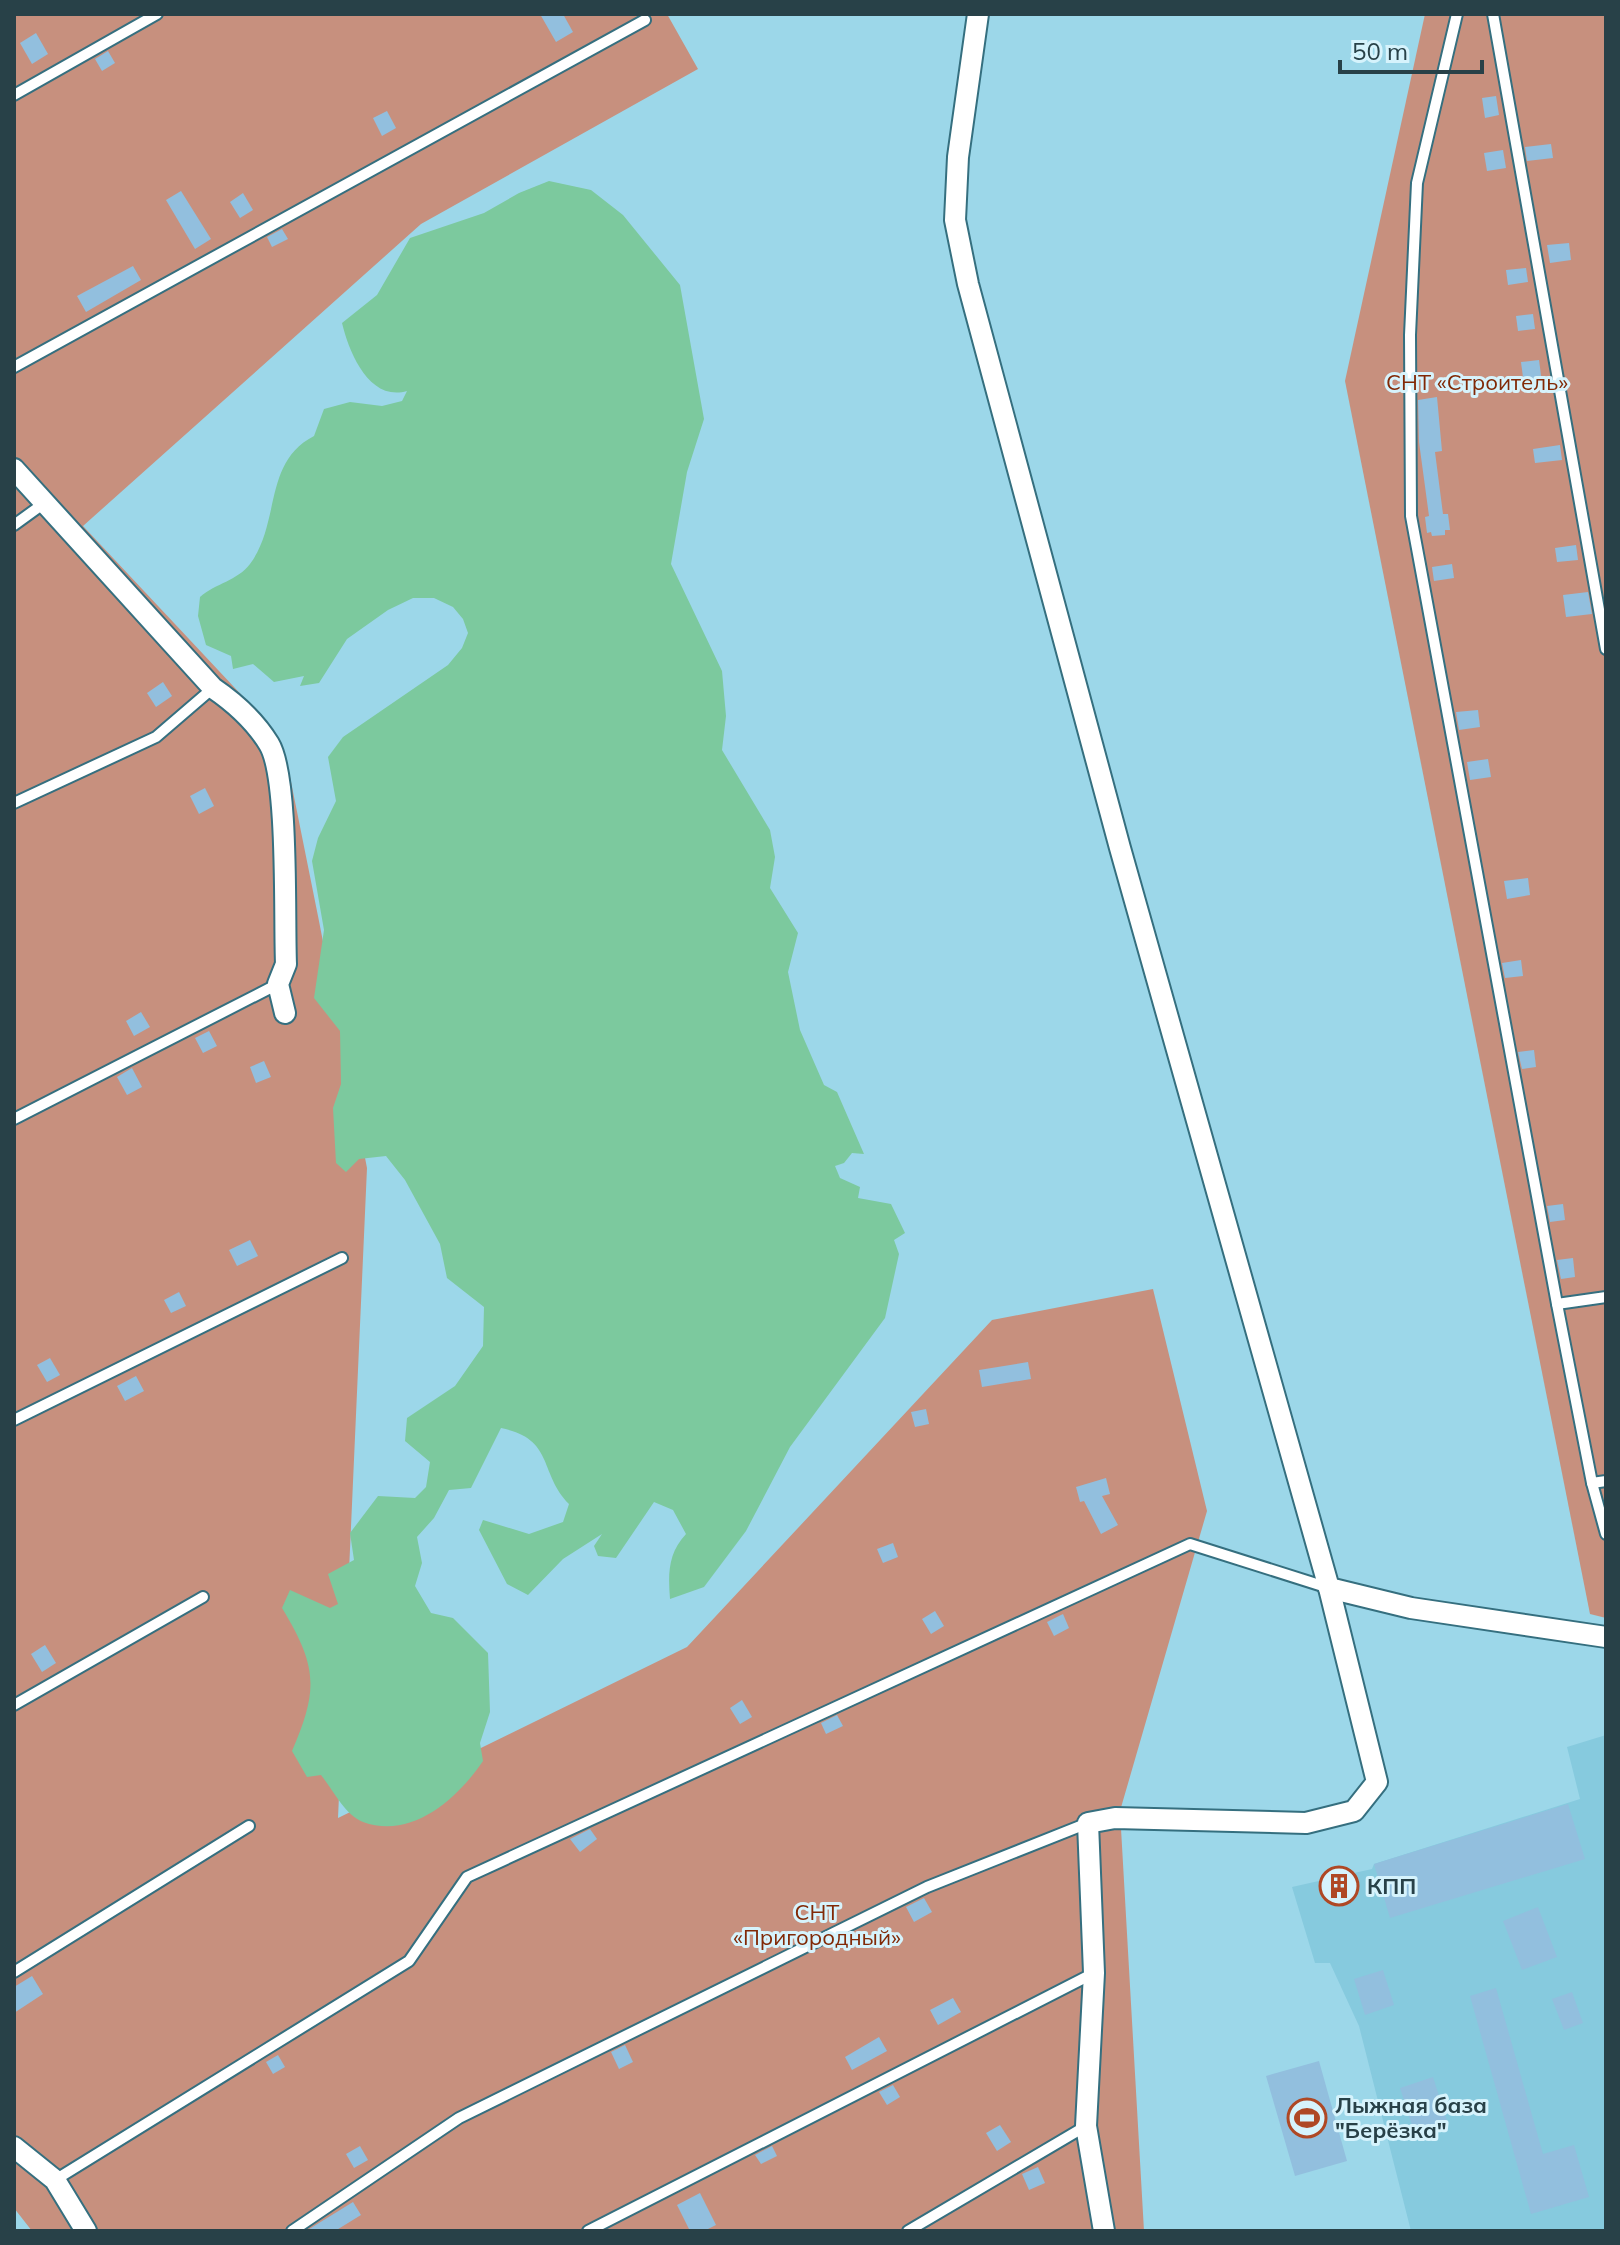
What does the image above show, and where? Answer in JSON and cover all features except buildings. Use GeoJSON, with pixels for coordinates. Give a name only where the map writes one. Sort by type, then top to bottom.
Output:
{"type":"FeatureCollection","features":[{"type":"Feature","properties":{"kind":"street"},"geometry":{"type":"LineString","coordinates":[[978,14],[958,157],[955,220],[968,284],[1120,848],[1329,1588],[1377,1782],[1354,1811],[1306,1823],[1115,1818],[1088,1823],[1094,1973],[1086,2126],[1104,2231]]}},
{"type":"Feature","properties":{"kind":"street"},"geometry":{"type":"LineString","coordinates":[[14,469],[213,688],[240,707],[271,746],[282,793],[286,964],[278,984],[285,1013]]}},
{"type":"Feature","properties":{"kind":"street"},"geometry":{"type":"LineString","coordinates":[[1329,1588],[1411,1608],[1606,1637]]}},
{"type":"Feature","properties":{"kind":"street"},"geometry":{"type":"LineString","coordinates":[[14,2147],[55,2180],[86,2231]]}},
{"type":"Feature","properties":{"kind":"lane"},"geometry":{"type":"LineString","coordinates":[[14,95],[157,14]]}},
{"type":"Feature","properties":{"kind":"lane"},"geometry":{"type":"LineString","coordinates":[[1457,14],[1417,183],[1410,335],[1411,516],[1557,1304],[1592,1483],[1606,1534]]}},
{"type":"Feature","properties":{"kind":"lane"},"geometry":{"type":"LineString","coordinates":[[1493,14],[1606,649]]}},
{"type":"Feature","properties":{"kind":"lane"},"geometry":{"type":"LineString","coordinates":[[14,367],[645,20]]}},
{"type":"Feature","properties":{"kind":"lane"},"geometry":{"type":"LineString","coordinates":[[14,525],[43,504]]}},
{"type":"Feature","properties":{"kind":"lane"},"geometry":{"type":"LineString","coordinates":[[14,803],[156,737],[213,688]]}},
{"type":"Feature","properties":{"kind":"lane"},"geometry":{"type":"LineString","coordinates":[[14,1119],[278,984]]}},
{"type":"Feature","properties":{"kind":"lane"},"geometry":{"type":"LineString","coordinates":[[14,1420],[342,1258]]}},
{"type":"Feature","properties":{"kind":"lane"},"geometry":{"type":"LineString","coordinates":[[1557,1304],[1606,1297]]}},
{"type":"Feature","properties":{"kind":"lane"},"geometry":{"type":"LineString","coordinates":[[1592,1483],[1606,1481]]}},
{"type":"Feature","properties":{"kind":"lane"},"geometry":{"type":"LineString","coordinates":[[55,2180],[409,1961],[467,1877],[1190,1544],[1329,1588]]}},
{"type":"Feature","properties":{"kind":"lane"},"geometry":{"type":"LineString","coordinates":[[14,1705],[203,1597]]}},
{"type":"Feature","properties":{"kind":"lane"},"geometry":{"type":"LineString","coordinates":[[292,2231],[459,2118],[927,1887],[1088,1823]]}},
{"type":"Feature","properties":{"kind":"lane"},"geometry":{"type":"LineString","coordinates":[[14,1972],[249,1826]]}},
{"type":"Feature","properties":{"kind":"lane"},"geometry":{"type":"LineString","coordinates":[[588,2231],[1094,1973]]}},
{"type":"Feature","properties":{"kind":"lane"},"geometry":{"type":"LineString","coordinates":[[908,2231],[1086,2126]]}},
{"type":"Feature","properties":{"kind":"shaded area"},"geometry":{"type":"Polygon","coordinates":[[[549,181],[591,190],[623,215],[680,285],[704,419],[687,472],[671,564],[722,671],[726,716],[722,750],[770,830],[775,857],[770,888],[798,933],[788,972],[800,1030],[824,1085],[837,1092],[864,1154],[852,1153],[844,1163],[835,1166],[840,1178],[860,1187],[858,1198],[891,1204],[905,1233],[894,1240],[899,1254],[885,1318],[790,1447],[746,1531],[704,1587],[670,1599],[670,1564],[686,1534],[673,1510],[654,1502],[616,1558],[598,1556],[594,1546],[602,1534],[563,1559],[528,1595],[507,1584],[479,1530],[483,1520],[529,1534],[563,1522],[569,1504],[559,1492],[538,1448],[518,1433],[501,1428],[471,1488],[449,1490],[434,1518],[417,1537],[422,1563],[415,1586],[431,1613],[453,1618],[488,1653],[490,1712],[480,1743],[483,1761],[461,1789],[432,1812],[399,1825],[381,1826],[363,1822],[351,1814],[321,1775],[307,1777],[292,1751],[307,1711],[310,1678],[302,1646],[282,1608],[290,1590],[330,1608],[338,1604],[328,1574],[354,1560],[350,1533],[378,1496],[415,1498],[426,1487],[430,1462],[405,1441],[407,1418],[455,1386],[483,1346],[484,1307],[447,1278],[440,1244],[405,1180],[386,1156],[359,1159],[346,1172],[336,1163],[333,1108],[341,1084],[340,1031],[314,998],[324,930],[312,861],[318,838],[336,801],[328,757],[343,737],[448,665],[462,648],[468,633],[463,619],[453,607],[434,598],[413,598],[388,610],[347,639],[319,683],[300,686],[304,676],[274,682],[253,664],[233,669],[231,656],[206,645],[198,616],[200,597],[245,570],[260,548],[287,461],[298,447],[314,436],[324,409],[350,402],[382,406],[402,401],[407,391],[382,389],[363,372],[342,323],[377,295],[410,238],[484,213],[519,193],[549,181]]]}},
{"type":"Feature","properties":{"kind":"shaded area"},"geometry":{"type":"Polygon","coordinates":[[[1606,1735],[1606,2231],[1411,2231],[1359,2026],[1330,1963],[1315,1963],[1292,1887],[1372,1869],[1374,1864],[1580,1799],[1567,1747],[1606,1735]]]}},
{"type":"Feature","properties":{"kind":"green space","name":"СНТ «Пригородный»"},"geometry":{"type":"Polygon","coordinates":[[[14,14],[667,14],[698,69],[421,224],[83,526],[249,703],[286,757],[318,916],[367,1168],[338,1818],[687,1647],[992,1320],[1153,1289],[1207,1511],[1120,1811],[1144,2231],[32,2231],[14,2208],[14,14]]]}},
{"type":"Feature","properties":{"kind":"green space","name":"СНТ «Строитель»"},"geometry":{"type":"Polygon","coordinates":[[[1425,14],[1606,14],[1606,1618],[1590,1614],[1345,381],[1425,14]]]}},
{"type":"Feature","properties":{"kind":"place","name":"КПП"},"geometry":{"type":"Point","coordinates":[1339,1886]}},
{"type":"Feature","properties":{"kind":"place","name":"Лыжная база \"Берёзка\""},"geometry":{"type":"Point","coordinates":[1307,2118]}}]}
